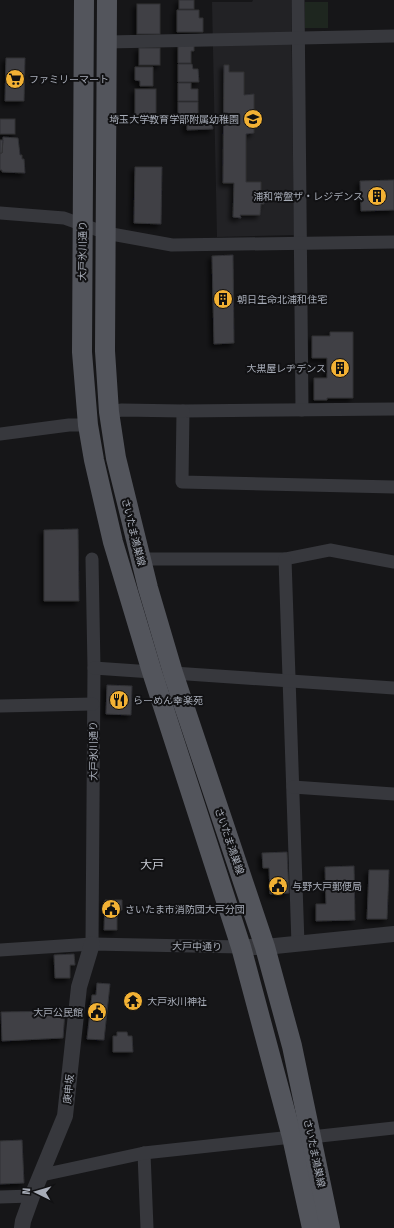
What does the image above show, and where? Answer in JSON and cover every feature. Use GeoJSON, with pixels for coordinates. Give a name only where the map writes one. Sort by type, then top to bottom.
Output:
{"type":"FeatureCollection","features":[{"type":"Feature","properties":{"kind":"main road","name":"大戸氷川通り"},"geometry":{"type":"LineString","coordinates":[[84,0],[82,352],[88,425],[94,460]]}},
{"type":"Feature","properties":{"kind":"main road"},"geometry":{"type":"LineString","coordinates":[[107,0],[106,233],[104,310],[109,412]]}},
{"type":"Feature","properties":{"kind":"main road","name":"さいたま鴻巣線"},"geometry":{"type":"LineString","coordinates":[[109,412],[116,458],[148,588],[173,673],[265,947],[292,1046],[330,1228]]}},
{"type":"Feature","properties":{"kind":"main road","name":"さいたま鴻巣線"},"geometry":{"type":"LineString","coordinates":[[94,460],[113,542],[152,672],[241,947],[292,1137],[312,1228]]}},
{"type":"Feature","properties":{"kind":"street"},"geometry":{"type":"LineString","coordinates":[[298,0],[302,410]]}},
{"type":"Feature","properties":{"kind":"street"},"geometry":{"type":"LineString","coordinates":[[107,42],[394,36]]}},
{"type":"Feature","properties":{"kind":"street"},"geometry":{"type":"LineString","coordinates":[[0,212],[64,218],[106,233],[172,245],[394,242]]}},
{"type":"Feature","properties":{"kind":"street"},"geometry":{"type":"LineString","coordinates":[[109,412],[122,410],[183,411],[394,409]]}},
{"type":"Feature","properties":{"kind":"street"},"geometry":{"type":"LineString","coordinates":[[183,411],[182,482],[394,487]]}},
{"type":"Feature","properties":{"kind":"street"},"geometry":{"type":"LineString","coordinates":[[0,434],[69,425],[88,425]]}},
{"type":"Feature","properties":{"kind":"street"},"geometry":{"type":"LineString","coordinates":[[141,558],[285,559],[330,550],[394,562]]}},
{"type":"Feature","properties":{"kind":"street","name":"大戸氷川通り"},"geometry":{"type":"LineString","coordinates":[[92,559],[94,668],[92,944]]}},
{"type":"Feature","properties":{"kind":"street"},"geometry":{"type":"LineString","coordinates":[[285,559],[298,944]]}},
{"type":"Feature","properties":{"kind":"street"},"geometry":{"type":"LineString","coordinates":[[94,668],[152,672]]}},
{"type":"Feature","properties":{"kind":"street"},"geometry":{"type":"LineString","coordinates":[[173,673],[394,688]]}},
{"type":"Feature","properties":{"kind":"street"},"geometry":{"type":"LineString","coordinates":[[0,706],[93,704]]}},
{"type":"Feature","properties":{"kind":"street"},"geometry":{"type":"LineString","coordinates":[[293,787],[394,794]]}},
{"type":"Feature","properties":{"kind":"street","name":"大戸中通り"},"geometry":{"type":"LineString","coordinates":[[0,950],[92,944],[265,947],[394,934]]}},
{"type":"Feature","properties":{"kind":"street","name":"庚申坂"},"geometry":{"type":"LineString","coordinates":[[22,1228],[32,1196],[42,1175],[65,1116],[78,987],[92,944]]}},
{"type":"Feature","properties":{"kind":"street"},"geometry":{"type":"LineString","coordinates":[[311,1137],[394,1128]]}},
{"type":"Feature","properties":{"kind":"street"},"geometry":{"type":"LineString","coordinates":[[42,1175],[144,1152],[292,1137]]}},
{"type":"Feature","properties":{"kind":"street"},"geometry":{"type":"LineString","coordinates":[[144,1152],[147,1228]]}},
{"type":"Feature","properties":{"kind":"street"},"geometry":{"type":"LineString","coordinates":[[0,1197],[32,1196]]}},
{"type":"Feature","properties":{"kind":"shaded area","name":"埼玉大学教育学部附属幼稚園"},"geometry":{"type":"Polygon","coordinates":[[[253,0],[291,0],[294,235],[217,237],[212,2],[252,2],[253,0]]]}},
{"type":"Feature","properties":{"kind":"shaded area"},"geometry":{"type":"Polygon","coordinates":[[[305,2],[328,2],[328,28],[305,28],[305,2]]]}},
{"type":"Feature","properties":{"kind":"building"},"geometry":{"type":"Polygon","coordinates":[[[179,0],[194,0],[194,9],[179,9],[179,0]]]}},
{"type":"Feature","properties":{"kind":"building"},"geometry":{"type":"Polygon","coordinates":[[[137,4],[160,4],[160,34],[137,34],[137,4]]]}},
{"type":"Feature","properties":{"kind":"building"},"geometry":{"type":"Polygon","coordinates":[[[177,10],[199,10],[199,18],[203,18],[203,32],[177,32],[177,10]]]}},
{"type":"Feature","properties":{"kind":"building"},"geometry":{"type":"Polygon","coordinates":[[[178,45],[194,45],[194,51],[191,51],[191,63],[178,63],[178,45]]]}},
{"type":"Feature","properties":{"kind":"building"},"geometry":{"type":"Polygon","coordinates":[[[139,48],[160,48],[160,65],[139,65],[139,48]]]}},
{"type":"Feature","properties":{"kind":"building"},"geometry":{"type":"Polygon","coordinates":[[[6,58],[25,58],[24,101],[5,101],[6,58]]]}},
{"type":"Feature","properties":{"kind":"building"},"geometry":{"type":"Polygon","coordinates":[[[178,64],[192,64],[193,69],[198,69],[199,82],[178,82],[178,64]]]}},
{"type":"Feature","properties":{"kind":"building"},"geometry":{"type":"Polygon","coordinates":[[[224,65],[229,65],[229,72],[244,72],[244,95],[254,94],[254,133],[246,134],[246,182],[261,182],[261,194],[265,194],[264,204],[261,204],[260,215],[240,215],[241,218],[233,217],[234,183],[223,183],[224,65]]]}},
{"type":"Feature","properties":{"kind":"building"},"geometry":{"type":"Polygon","coordinates":[[[135,67],[153,67],[153,86],[140,86],[140,81],[135,80],[135,67]]]}},
{"type":"Feature","properties":{"kind":"building"},"geometry":{"type":"Polygon","coordinates":[[[178,83],[191,83],[191,89],[198,89],[198,101],[178,101],[178,83]]]}},
{"type":"Feature","properties":{"kind":"building"},"geometry":{"type":"Polygon","coordinates":[[[135,89],[156,89],[156,117],[135,117],[135,89]]]}},
{"type":"Feature","properties":{"kind":"building"},"geometry":{"type":"Polygon","coordinates":[[[178,102],[198,102],[198,118],[178,118],[178,102]]]}},
{"type":"Feature","properties":{"kind":"building"},"geometry":{"type":"Polygon","coordinates":[[[0,119],[15,119],[15,134],[0,134],[0,119]]]}},
{"type":"Feature","properties":{"kind":"building"},"geometry":{"type":"Polygon","coordinates":[[[212,119],[213,129],[187,130],[187,120],[212,119]]]}},
{"type":"Feature","properties":{"kind":"building"},"geometry":{"type":"Polygon","coordinates":[[[3,137],[18,138],[20,155],[22,155],[22,159],[24,159],[25,173],[2,172],[2,170],[0,170],[0,153],[2,153],[3,137]]]}},
{"type":"Feature","properties":{"kind":"building"},"geometry":{"type":"Polygon","coordinates":[[[0,140],[3,140],[2,153],[0,153],[0,140]]]}},
{"type":"Feature","properties":{"kind":"building"},"geometry":{"type":"Polygon","coordinates":[[[135,167],[162,167],[161,224],[134,223],[135,167]]]}},
{"type":"Feature","properties":{"kind":"building","name":"浦和常盤ザ・レジデンス"},"geometry":{"type":"Polygon","coordinates":[[[394,180],[394,210],[361,211],[360,181],[394,180]]]}},
{"type":"Feature","properties":{"kind":"building","name":"朝日生命北浦和住宅"},"geometry":{"type":"Polygon","coordinates":[[[233,255],[234,343],[214,344],[212,256],[233,255]]]}},
{"type":"Feature","properties":{"kind":"building","name":"大黒屋レヂデンス"},"geometry":{"type":"Polygon","coordinates":[[[330,332],[353,332],[353,398],[327,398],[327,400],[314,400],[314,378],[327,378],[327,358],[312,358],[312,336],[330,336],[330,332]]]}},
{"type":"Feature","properties":{"kind":"building"},"geometry":{"type":"Polygon","coordinates":[[[78,529],[79,601],[44,601],[44,530],[78,529]]]}},
{"type":"Feature","properties":{"kind":"building"},"geometry":{"type":"Polygon","coordinates":[[[107,685],[132,686],[131,715],[106,714],[107,685]]]}},
{"type":"Feature","properties":{"kind":"building"},"geometry":{"type":"Polygon","coordinates":[[[287,852],[289,893],[270,894],[269,868],[263,868],[262,853],[287,852]]]}},
{"type":"Feature","properties":{"kind":"building"},"geometry":{"type":"Polygon","coordinates":[[[354,866],[355,920],[316,921],[316,904],[326,904],[325,867],[354,866]]]}},
{"type":"Feature","properties":{"kind":"building"},"geometry":{"type":"Polygon","coordinates":[[[369,870],[389,870],[387,919],[367,919],[369,870]]]}},
{"type":"Feature","properties":{"kind":"building"},"geometry":{"type":"Polygon","coordinates":[[[105,900],[122,900],[122,910],[117,910],[117,930],[104,930],[105,900]]]}},
{"type":"Feature","properties":{"kind":"building"},"geometry":{"type":"Polygon","coordinates":[[[74,954],[75,965],[70,965],[70,978],[55,978],[54,955],[74,954]]]}},
{"type":"Feature","properties":{"kind":"building"},"geometry":{"type":"Polygon","coordinates":[[[97,983],[110,984],[104,1040],[87,1039],[92,995],[96,995],[97,983]]]}},
{"type":"Feature","properties":{"kind":"building"},"geometry":{"type":"Polygon","coordinates":[[[65,1011],[63,1038],[2,1041],[1,1012],[65,1011]]]}},
{"type":"Feature","properties":{"kind":"building"},"geometry":{"type":"Polygon","coordinates":[[[117,1032],[127,1032],[128,1036],[132,1036],[133,1052],[113,1052],[113,1036],[117,1036],[117,1032]]]}},
{"type":"Feature","properties":{"kind":"building"},"geometry":{"type":"Polygon","coordinates":[[[22,1140],[24,1183],[0,1184],[0,1141],[22,1140]]]}},
{"type":"Feature","properties":{"kind":"place","name":"ファミリーマート"},"geometry":{"type":"Point","coordinates":[15,79]}},
{"type":"Feature","properties":{"kind":"place","name":"埼玉大学教育学部附属幼稚園"},"geometry":{"type":"Point","coordinates":[253,119]}},
{"type":"Feature","properties":{"kind":"place","name":"浦和常盤ザ・レジデンス"},"geometry":{"type":"Point","coordinates":[377,196]}},
{"type":"Feature","properties":{"kind":"place","name":"朝日生命北浦和住宅"},"geometry":{"type":"Point","coordinates":[223,299]}},
{"type":"Feature","properties":{"kind":"place","name":"大黒屋レヂデンス"},"geometry":{"type":"Point","coordinates":[340,368]}},
{"type":"Feature","properties":{"kind":"place","name":"らーめん幸楽苑"},"geometry":{"type":"Point","coordinates":[119,700]}},
{"type":"Feature","properties":{"kind":"place","name":"与野大戸郵便局"},"geometry":{"type":"Point","coordinates":[278,886]}},
{"type":"Feature","properties":{"kind":"place","name":"さいたま市消防団大戸分団"},"geometry":{"type":"Point","coordinates":[111,909]}},
{"type":"Feature","properties":{"kind":"place","name":"大戸氷川神社"},"geometry":{"type":"Point","coordinates":[133,1001]}},
{"type":"Feature","properties":{"kind":"place","name":"大戸公民館"},"geometry":{"type":"Point","coordinates":[97,1012]}},
{"type":"Feature","properties":{"kind":"district","name":"大戸"},"geometry":{"type":"Point","coordinates":[152,865]}}]}
